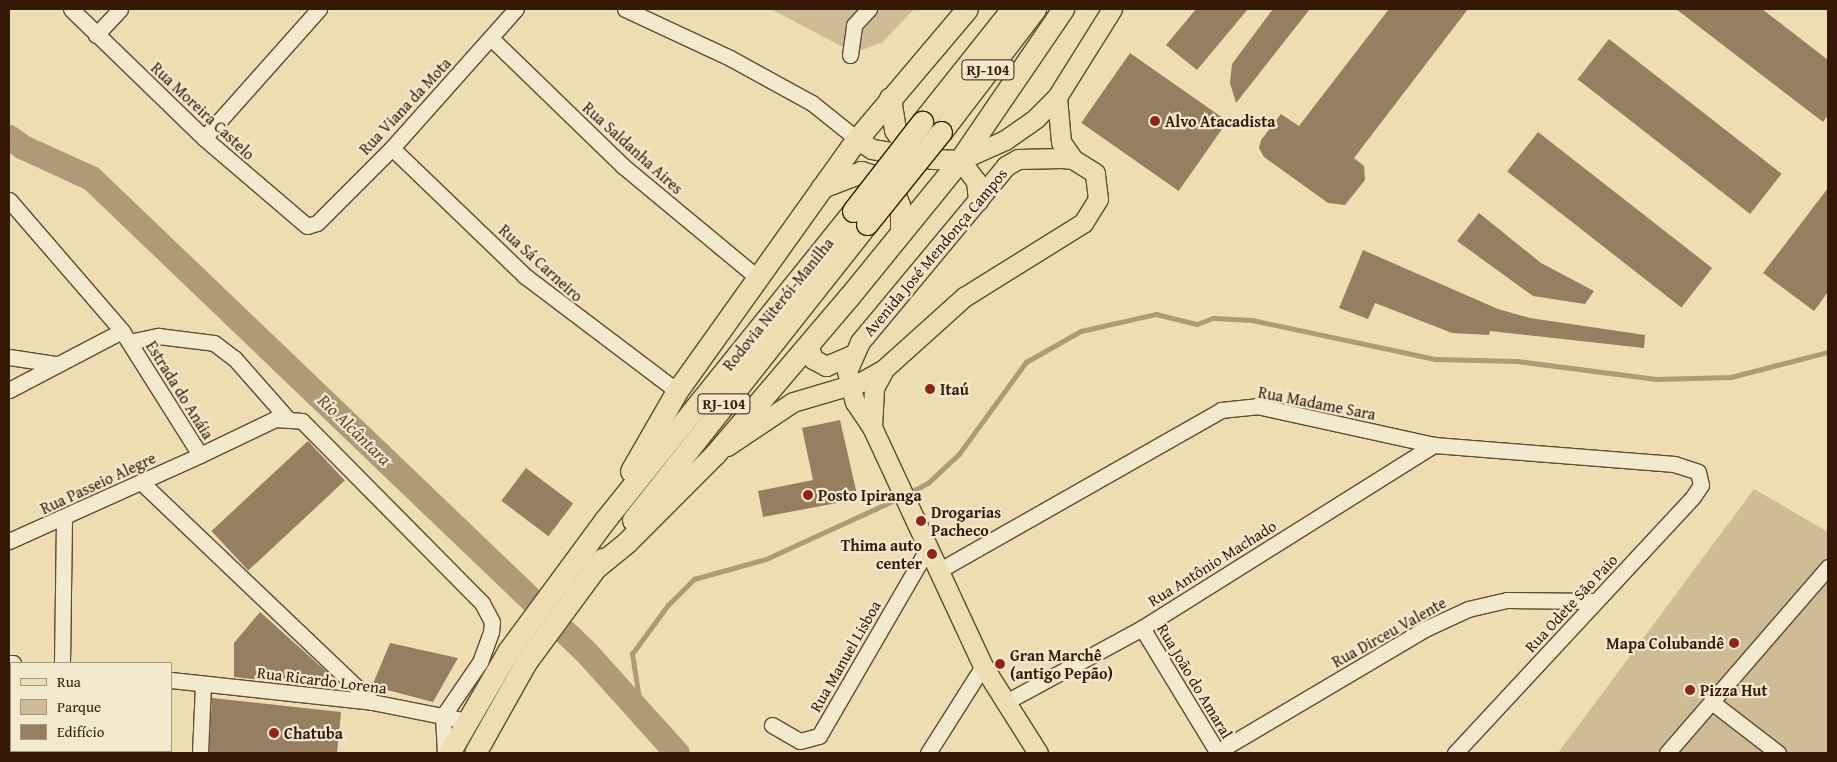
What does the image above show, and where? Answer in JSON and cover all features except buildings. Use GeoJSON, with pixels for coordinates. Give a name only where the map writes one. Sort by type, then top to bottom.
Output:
{"type":"FeatureCollection","features":[{"type":"Feature","properties":{"kind":"highway"},"geometry":{"type":"LineString","coordinates":[[605,520],[677,391],[821,188],[864,144],[890,98],[966,9]]}},
{"type":"Feature","properties":{"kind":"highway","name":"Rodovia Niterói-Manilha"},"geometry":{"type":"LineString","coordinates":[[450,753],[468,721],[860,217],[922,122],[1012,9]]}},
{"type":"Feature","properties":{"kind":"highway","name":"Rodovia Niterói-Manilha"},"geometry":{"type":"LineString","coordinates":[[581,575],[605,520],[860,217],[941,132],[1035,9]]}},
{"type":"Feature","properties":{"kind":"highway"},"geometry":{"type":"LineString","coordinates":[[581,575],[626,543],[715,454],[808,345],[960,160],[1063,9]]}},
{"type":"Feature","properties":{"kind":"highway"},"geometry":{"type":"LineString","coordinates":[[890,98],[895,130],[914,156]]}},
{"type":"Feature","properties":{"kind":"highway"},"geometry":{"type":"LineString","coordinates":[[821,188],[861,172],[890,181]]}},
{"type":"Feature","properties":{"kind":"highway","name":"Rodovia Niterói-Manilha"},"geometry":{"type":"LineString","coordinates":[[475,753],[518,656]]}},
{"type":"Feature","properties":{"kind":"main road"},"geometry":{"type":"LineString","coordinates":[[864,144],[914,156],[960,160],[1018,132],[1057,97],[1112,9]]}},
{"type":"Feature","properties":{"kind":"main road"},"geometry":{"type":"LineString","coordinates":[[715,454],[793,402],[848,386],[884,369],[964,297],[1083,223],[1098,199],[1098,180],[1095,173],[1073,159],[1060,137],[1057,97]]}},
{"type":"Feature","properties":{"kind":"main road"},"geometry":{"type":"LineString","coordinates":[[864,144],[890,181],[902,214],[900,233]]}},
{"type":"Feature","properties":{"kind":"main road","name":"Avenida José Mendonça Campos"},"geometry":{"type":"LineString","coordinates":[[848,386],[846,371],[852,355],[1006,166],[1018,158],[1073,159]]}},
{"type":"Feature","properties":{"kind":"main road"},"geometry":{"type":"LineString","coordinates":[[960,160],[976,181],[978,201]]}},
{"type":"Feature","properties":{"kind":"main road"},"geometry":{"type":"LineString","coordinates":[[808,345],[813,359],[826,366],[852,355],[863,370],[884,369]]}},
{"type":"Feature","properties":{"kind":"main road"},"geometry":{"type":"LineString","coordinates":[[872,427],[874,388],[884,369]]}},
{"type":"Feature","properties":{"kind":"main road"},"geometry":{"type":"LineString","coordinates":[[848,386],[872,427],[983,666],[1004,703],[1038,753]]}},
{"type":"Feature","properties":{"kind":"street","name":"Rua Moreira Castelo"},"geometry":{"type":"LineString","coordinates":[[71,9],[204,138],[302,225],[317,223]]}},
{"type":"Feature","properties":{"kind":"street"},"geometry":{"type":"LineString","coordinates":[[96,35],[120,9]]}},
{"type":"Feature","properties":{"kind":"street"},"geometry":{"type":"LineString","coordinates":[[204,138],[319,9]]}},
{"type":"Feature","properties":{"kind":"street","name":"Rua Viana da Mota"},"geometry":{"type":"LineString","coordinates":[[317,223],[392,148],[516,9]]}},
{"type":"Feature","properties":{"kind":"street"},"geometry":{"type":"LineString","coordinates":[[625,9],[730,58],[804,98],[864,144]]}},
{"type":"Feature","properties":{"kind":"street"},"geometry":{"type":"LineString","coordinates":[[850,55],[854,25],[869,9]]}},
{"type":"Feature","properties":{"kind":"street","name":"Rua Saldanha Aires"},"geometry":{"type":"LineString","coordinates":[[491,38],[623,166],[758,278]]}},
{"type":"Feature","properties":{"kind":"street","name":"Rua Sá Carneiro"},"geometry":{"type":"LineString","coordinates":[[392,148],[525,276],[677,391]]}},
{"type":"Feature","properties":{"kind":"street","name":"Estrada do Anáia"},"geometry":{"type":"LineString","coordinates":[[9,200],[126,337],[200,455],[275,419],[287,418]]}},
{"type":"Feature","properties":{"kind":"street"},"geometry":{"type":"LineString","coordinates":[[9,390],[56,364],[126,337],[158,336],[214,343],[235,359],[287,418],[313,428],[474,594],[489,614],[491,632],[480,662],[443,716],[445,753]]}},
{"type":"Feature","properties":{"kind":"street"},"geometry":{"type":"LineString","coordinates":[[9,357],[56,364]]}},
{"type":"Feature","properties":{"kind":"street","name":"Rua Madame Sara"},"geometry":{"type":"LineString","coordinates":[[938,571],[1221,410],[1257,406],[1434,445],[1674,464],[1698,472]]}},
{"type":"Feature","properties":{"kind":"street","name":"Rua Antônio Machado"},"geometry":{"type":"LineString","coordinates":[[1004,703],[1142,628],[1434,445]]}},
{"type":"Feature","properties":{"kind":"street","name":"Rua Passeio Alegre"},"geometry":{"type":"LineString","coordinates":[[9,541],[64,519],[200,455]]}},
{"type":"Feature","properties":{"kind":"street","name":"Rua Odete São Paio"},"geometry":{"type":"LineString","coordinates":[[1455,753],[1694,497],[1700,485],[1698,472]]}},
{"type":"Feature","properties":{"kind":"street"},"geometry":{"type":"LineString","coordinates":[[141,482],[372,702]]}},
{"type":"Feature","properties":{"kind":"street"},"geometry":{"type":"LineString","coordinates":[[62,662],[64,519]]}},
{"type":"Feature","properties":{"kind":"street","name":"Rua Manuel Lisboa"},"geometry":{"type":"LineString","coordinates":[[772,725],[800,741],[819,736],[928,548]]}},
{"type":"Feature","properties":{"kind":"street"},"geometry":{"type":"LineString","coordinates":[[1667,753],[1713,703],[1828,567]]}},
{"type":"Feature","properties":{"kind":"street","name":"Rua Dirceu Valente"},"geometry":{"type":"LineString","coordinates":[[1218,753],[1425,629],[1468,609],[1507,600],[1596,601]]}},
{"type":"Feature","properties":{"kind":"street","name":"Rua João do Amaral"},"geometry":{"type":"LineString","coordinates":[[1142,628],[1218,753]]}},
{"type":"Feature","properties":{"kind":"street"},"geometry":{"type":"LineString","coordinates":[[928,753],[983,666]]}},
{"type":"Feature","properties":{"kind":"street","name":"Rua Ricardo Lorena"},"geometry":{"type":"LineString","coordinates":[[172,680],[372,702],[468,721]]}},
{"type":"Feature","properties":{"kind":"street"},"geometry":{"type":"LineString","coordinates":[[200,753],[203,684]]}},
{"type":"Feature","properties":{"kind":"street"},"geometry":{"type":"LineString","coordinates":[[1713,703],[1778,753]]}},
{"type":"Feature","properties":{"kind":"green space"},"geometry":{"type":"Polygon","coordinates":[[[771,9],[914,9],[883,42],[854,53],[771,9]]]}},
{"type":"Feature","properties":{"kind":"green space","name":"Mapa Colubandê"},"geometry":{"type":"Polygon","coordinates":[[[1754,489],[1828,532],[1828,753],[1558,753],[1754,489]]]}},
{"type":"Feature","properties":{"kind":"waterway","name":"Rio Alcântara"},"geometry":{"type":"LineString","coordinates":[[9,137],[23,147],[91,178],[586,652],[677,753]]}},
{"type":"Feature","properties":{"kind":"waterway"},"geometry":{"type":"LineString","coordinates":[[909,493],[928,483],[959,454],[1026,362],[1081,331],[1156,314],[1197,324],[1213,318],[1252,320],[1436,359],[1517,361],[1656,379],[1731,377],[1828,352]]}},
{"type":"Feature","properties":{"kind":"waterway"},"geometry":{"type":"LineString","coordinates":[[641,712],[632,654],[668,605],[694,579],[766,559],[899,498]]}},
{"type":"Feature","properties":{"kind":"place","name":"Alvo Atacadista"},"geometry":{"type":"Point","coordinates":[1155,121]}},
{"type":"Feature","properties":{"kind":"place","name":"Itaú"},"geometry":{"type":"Point","coordinates":[930,389]}},
{"type":"Feature","properties":{"kind":"place","name":"Posto Ipiranga"},"geometry":{"type":"Point","coordinates":[808,495]}},
{"type":"Feature","properties":{"kind":"place","name":"Drogarias Pacheco"},"geometry":{"type":"Point","coordinates":[921,521]}},
{"type":"Feature","properties":{"kind":"place","name":"Thima auto center"},"geometry":{"type":"Point","coordinates":[932,554]}},
{"type":"Feature","properties":{"kind":"place","name":"Mapa Colubandê"},"geometry":{"type":"Point","coordinates":[1734,643]}},
{"type":"Feature","properties":{"kind":"place","name":"Gran Marchê (antigo Pepão)"},"geometry":{"type":"Point","coordinates":[1000,664]}},
{"type":"Feature","properties":{"kind":"place","name":"Pizza Hut"},"geometry":{"type":"Point","coordinates":[1690,690]}},
{"type":"Feature","properties":{"kind":"place","name":"Chatuba"},"geometry":{"type":"Point","coordinates":[274,733]}}]}
